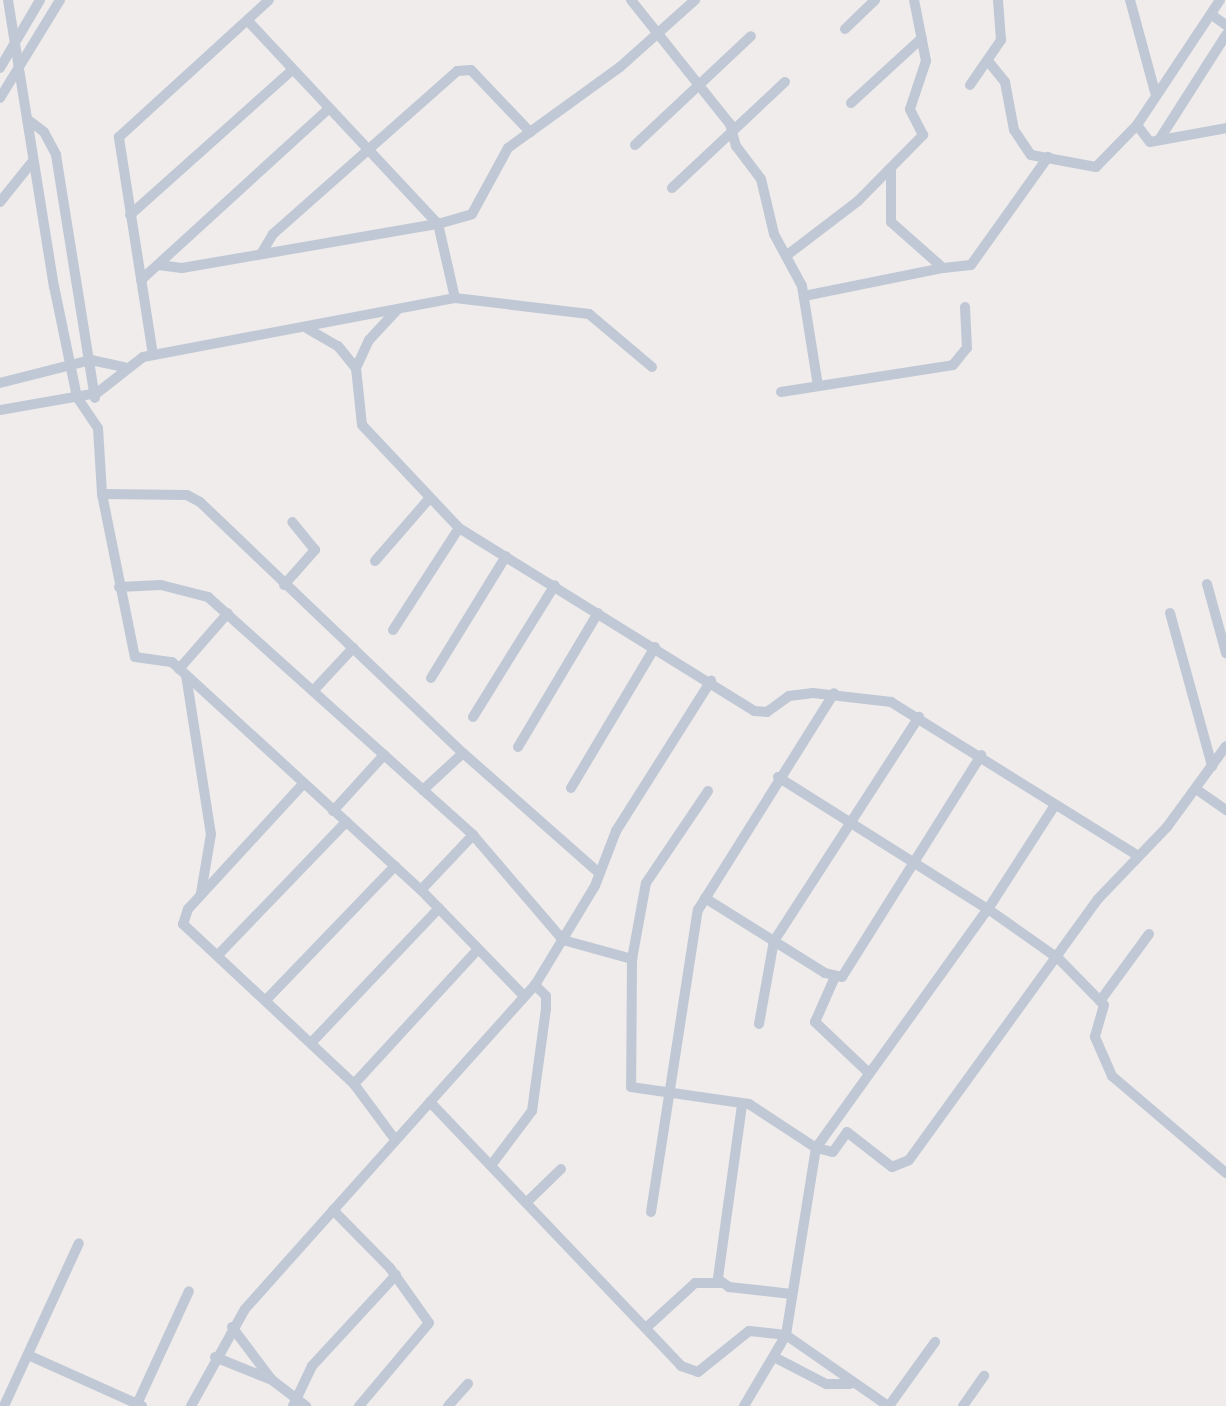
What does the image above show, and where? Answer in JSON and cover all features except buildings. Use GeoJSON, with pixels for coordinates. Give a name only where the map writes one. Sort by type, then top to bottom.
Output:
{"type":"FeatureCollection","features":[{"type":"Feature","properties":{"kind":"street"},"geometry":{"type":"LineString","coordinates":[[0,68],[40,0]]}},
{"type":"Feature","properties":{"kind":"street"},"geometry":{"type":"LineString","coordinates":[[0,98],[61,0]]}},
{"type":"Feature","properties":{"kind":"street"},"geometry":{"type":"LineString","coordinates":[[153,355],[118,144],[122,131],[269,0]]}},
{"type":"Feature","properties":{"kind":"street"},"geometry":{"type":"LineString","coordinates":[[631,0],[733,129],[736,146],[761,179],[786,256],[804,296],[818,386]]}},
{"type":"Feature","properties":{"kind":"street"},"geometry":{"type":"LineString","coordinates":[[158,265],[182,268],[438,224],[472,215],[499,157],[660,34],[695,0]]}},
{"type":"Feature","properties":{"kind":"street"},"geometry":{"type":"LineString","coordinates":[[845,29],[875,0]]}},
{"type":"Feature","properties":{"kind":"street"},"geometry":{"type":"LineString","coordinates":[[786,256],[891,168],[923,135],[910,109],[926,61],[914,0]]}},
{"type":"Feature","properties":{"kind":"street"},"geometry":{"type":"LineString","coordinates":[[970,85],[988,61],[1003,29],[999,0]]}},
{"type":"Feature","properties":{"kind":"street"},"geometry":{"type":"LineString","coordinates":[[1130,0],[1155,92]]}},
{"type":"Feature","properties":{"kind":"street"},"geometry":{"type":"LineString","coordinates":[[988,61],[1006,82],[1020,146],[1048,157],[1096,167],[1137,125],[1155,92],[1212,15],[1220,0]]}},
{"type":"Feature","properties":{"kind":"street"},"geometry":{"type":"LineString","coordinates":[[5,7],[15,42],[33,161],[70,366],[78,397],[91,410],[101,443],[102,494],[135,657],[163,656],[183,672],[421,890],[523,995]]}},
{"type":"Feature","properties":{"kind":"street"},"geometry":{"type":"LineString","coordinates":[[1212,15],[1226,25]]}},
{"type":"Feature","properties":{"kind":"street"},"geometry":{"type":"LineString","coordinates":[[248,21],[327,110],[438,224],[455,298]]}},
{"type":"Feature","properties":{"kind":"street"},"geometry":{"type":"LineString","coordinates":[[1160,140],[1226,34]]}},
{"type":"Feature","properties":{"kind":"street"},"geometry":{"type":"LineString","coordinates":[[635,145],[751,36]]}},
{"type":"Feature","properties":{"kind":"street"},"geometry":{"type":"LineString","coordinates":[[851,103],[922,38]]}},
{"type":"Feature","properties":{"kind":"street"},"geometry":{"type":"LineString","coordinates":[[1213,54],[1226,51]]}},
{"type":"Feature","properties":{"kind":"street"},"geometry":{"type":"LineString","coordinates":[[261,254],[273,234],[463,69],[477,75],[530,132]]}},
{"type":"Feature","properties":{"kind":"street"},"geometry":{"type":"LineString","coordinates":[[130,215],[292,70]]}},
{"type":"Feature","properties":{"kind":"street"},"geometry":{"type":"LineString","coordinates":[[672,188],[785,82]]}},
{"type":"Feature","properties":{"kind":"street"},"geometry":{"type":"LineString","coordinates":[[142,280],[327,110]]}},
{"type":"Feature","properties":{"kind":"street"},"geometry":{"type":"LineString","coordinates":[[27,118],[44,132],[56,156],[97,393]]}},
{"type":"Feature","properties":{"kind":"street"},"geometry":{"type":"LineString","coordinates":[[1137,125],[1142,138],[1160,140],[1226,128]]}},
{"type":"Feature","properties":{"kind":"street"},"geometry":{"type":"LineString","coordinates":[[804,296],[943,268],[971,265],[1048,157]]}},
{"type":"Feature","properties":{"kind":"street"},"geometry":{"type":"LineString","coordinates":[[0,202],[33,161]]}},
{"type":"Feature","properties":{"kind":"street"},"geometry":{"type":"LineString","coordinates":[[891,168],[891,222],[943,268]]}},
{"type":"Feature","properties":{"kind":"street"},"geometry":{"type":"LineString","coordinates":[[91,410],[97,393],[124,367],[153,355],[308,329],[455,298],[589,314],[652,367]]}},
{"type":"Feature","properties":{"kind":"street"},"geometry":{"type":"LineString","coordinates":[[781,392],[953,365],[967,348],[965,307]]}},
{"type":"Feature","properties":{"kind":"street"},"geometry":{"type":"LineString","coordinates":[[356,368],[369,340],[397,310]]}},
{"type":"Feature","properties":{"kind":"street"},"geometry":{"type":"LineString","coordinates":[[308,329],[338,346],[356,368],[366,433],[428,500],[460,528],[760,713],[789,696],[834,693],[891,702],[981,755],[1055,805],[1137,855]]}},
{"type":"Feature","properties":{"kind":"street"},"geometry":{"type":"LineString","coordinates":[[0,383],[91,360],[124,367]]}},
{"type":"Feature","properties":{"kind":"street"},"geometry":{"type":"LineString","coordinates":[[0,410],[97,393]]}},
{"type":"Feature","properties":{"kind":"street"},"geometry":{"type":"LineString","coordinates":[[102,494],[187,495],[463,753],[599,873]]}},
{"type":"Feature","properties":{"kind":"street"},"geometry":{"type":"LineString","coordinates":[[375,561],[428,500]]}},
{"type":"Feature","properties":{"kind":"street"},"geometry":{"type":"LineString","coordinates":[[284,585],[316,550],[292,522]]}},
{"type":"Feature","properties":{"kind":"street"},"geometry":{"type":"LineString","coordinates":[[393,630],[460,528]]}},
{"type":"Feature","properties":{"kind":"street"},"geometry":{"type":"LineString","coordinates":[[431,678],[506,556]]}},
{"type":"Feature","properties":{"kind":"street"},"geometry":{"type":"LineString","coordinates":[[1207,584],[1226,653]]}},
{"type":"Feature","properties":{"kind":"street"},"geometry":{"type":"LineString","coordinates":[[473,716],[555,585]]}},
{"type":"Feature","properties":{"kind":"street"},"geometry":{"type":"LineString","coordinates":[[119,587],[184,588],[228,612],[473,835],[563,940],[632,959]]}},
{"type":"Feature","properties":{"kind":"street"},"geometry":{"type":"LineString","coordinates":[[201,895],[211,834],[183,672],[228,612]]}},
{"type":"Feature","properties":{"kind":"street"},"geometry":{"type":"LineString","coordinates":[[518,747],[598,613]]}},
{"type":"Feature","properties":{"kind":"street"},"geometry":{"type":"LineString","coordinates":[[1170,613],[1212,766]]}},
{"type":"Feature","properties":{"kind":"street"},"geometry":{"type":"LineString","coordinates":[[571,788],[656,647]]}},
{"type":"Feature","properties":{"kind":"street"},"geometry":{"type":"LineString","coordinates":[[313,691],[353,648]]}},
{"type":"Feature","properties":{"kind":"street"},"geometry":{"type":"LineString","coordinates":[[191,1406],[232,1326],[394,1138],[535,985],[599,873],[616,831],[711,681]]}},
{"type":"Feature","properties":{"kind":"street"},"geometry":{"type":"LineString","coordinates":[[651,1212],[694,923],[705,898],[778,777],[834,693]]}},
{"type":"Feature","properties":{"kind":"street"},"geometry":{"type":"LineString","coordinates":[[760,1024],[774,941],[849,821],[919,718]]}},
{"type":"Feature","properties":{"kind":"street"},"geometry":{"type":"LineString","coordinates":[[708,791],[646,883],[632,959],[631,1087],[743,1105],[816,1148],[833,1152],[847,1132],[892,1167],[909,1160],[1137,855],[1196,789],[1226,746]]}},
{"type":"Feature","properties":{"kind":"street"},"geometry":{"type":"LineString","coordinates":[[423,790],[463,753]]}},
{"type":"Feature","properties":{"kind":"street"},"geometry":{"type":"LineString","coordinates":[[333,811],[384,755]]}},
{"type":"Feature","properties":{"kind":"street"},"geometry":{"type":"LineString","coordinates":[[869,1073],[815,1023],[834,979],[850,969],[981,755]]}},
{"type":"Feature","properties":{"kind":"street"},"geometry":{"type":"LineString","coordinates":[[778,777],[988,909],[1059,959],[1100,1001],[1107,1013],[1096,1042],[1112,1076],[1226,1173]]}},
{"type":"Feature","properties":{"kind":"street"},"geometry":{"type":"LineString","coordinates":[[303,784],[201,895],[183,924],[354,1084],[394,1138]]}},
{"type":"Feature","properties":{"kind":"street"},"geometry":{"type":"LineString","coordinates":[[1196,789],[1226,810]]}},
{"type":"Feature","properties":{"kind":"street"},"geometry":{"type":"LineString","coordinates":[[744,1406],[786,1335],[816,1148],[988,909],[1055,805]]}},
{"type":"Feature","properties":{"kind":"street"},"geometry":{"type":"LineString","coordinates":[[218,955],[346,822]]}},
{"type":"Feature","properties":{"kind":"street"},"geometry":{"type":"LineString","coordinates":[[421,890],[473,835]]}},
{"type":"Feature","properties":{"kind":"street"},"geometry":{"type":"LineString","coordinates":[[266,1000],[395,866]]}},
{"type":"Feature","properties":{"kind":"street"},"geometry":{"type":"LineString","coordinates":[[705,898],[834,979]]}},
{"type":"Feature","properties":{"kind":"street"},"geometry":{"type":"LineString","coordinates":[[311,1043],[439,908]]}},
{"type":"Feature","properties":{"kind":"street"},"geometry":{"type":"LineString","coordinates":[[1100,1001],[1149,934]]}},
{"type":"Feature","properties":{"kind":"street"},"geometry":{"type":"LineString","coordinates":[[354,1084],[478,949]]}},
{"type":"Feature","properties":{"kind":"street"},"geometry":{"type":"LineString","coordinates":[[492,1164],[532,1111],[546,1009],[546,996],[535,985]]}},
{"type":"Feature","properties":{"kind":"street"},"geometry":{"type":"LineString","coordinates":[[430,1102],[528,1201],[681,1366],[698,1372],[749,1331],[786,1335],[821,1354],[850,1384],[888,1406],[935,1342]]}},
{"type":"Feature","properties":{"kind":"street"},"geometry":{"type":"LineString","coordinates":[[720,1283],[743,1105]]}},
{"type":"Feature","properties":{"kind":"street"},"geometry":{"type":"LineString","coordinates":[[528,1201],[561,1169]]}},
{"type":"Feature","properties":{"kind":"street"},"geometry":{"type":"LineString","coordinates":[[333,1210],[396,1275],[429,1323],[359,1406]]}},
{"type":"Feature","properties":{"kind":"street"},"geometry":{"type":"LineString","coordinates":[[4,1406],[79,1243]]}},
{"type":"Feature","properties":{"kind":"street"},"geometry":{"type":"LineString","coordinates":[[294,1402],[312,1366],[396,1275]]}},
{"type":"Feature","properties":{"kind":"street"},"geometry":{"type":"LineString","coordinates":[[647,1327],[695,1283],[720,1283],[792,1294]]}},
{"type":"Feature","properties":{"kind":"street"},"geometry":{"type":"LineString","coordinates":[[28,1354],[140,1405],[189,1291]]}},
{"type":"Feature","properties":{"kind":"street"},"geometry":{"type":"LineString","coordinates":[[232,1326],[272,1380],[294,1402],[306,1406]]}},
{"type":"Feature","properties":{"kind":"street"},"geometry":{"type":"LineString","coordinates":[[215,1357],[272,1380]]}},
{"type":"Feature","properties":{"kind":"street"},"geometry":{"type":"LineString","coordinates":[[774,1357],[826,1384],[850,1384]]}},
{"type":"Feature","properties":{"kind":"street"},"geometry":{"type":"LineString","coordinates":[[963,1406],[984,1376]]}},
{"type":"Feature","properties":{"kind":"street"},"geometry":{"type":"LineString","coordinates":[[448,1406],[468,1384]]}}]}
